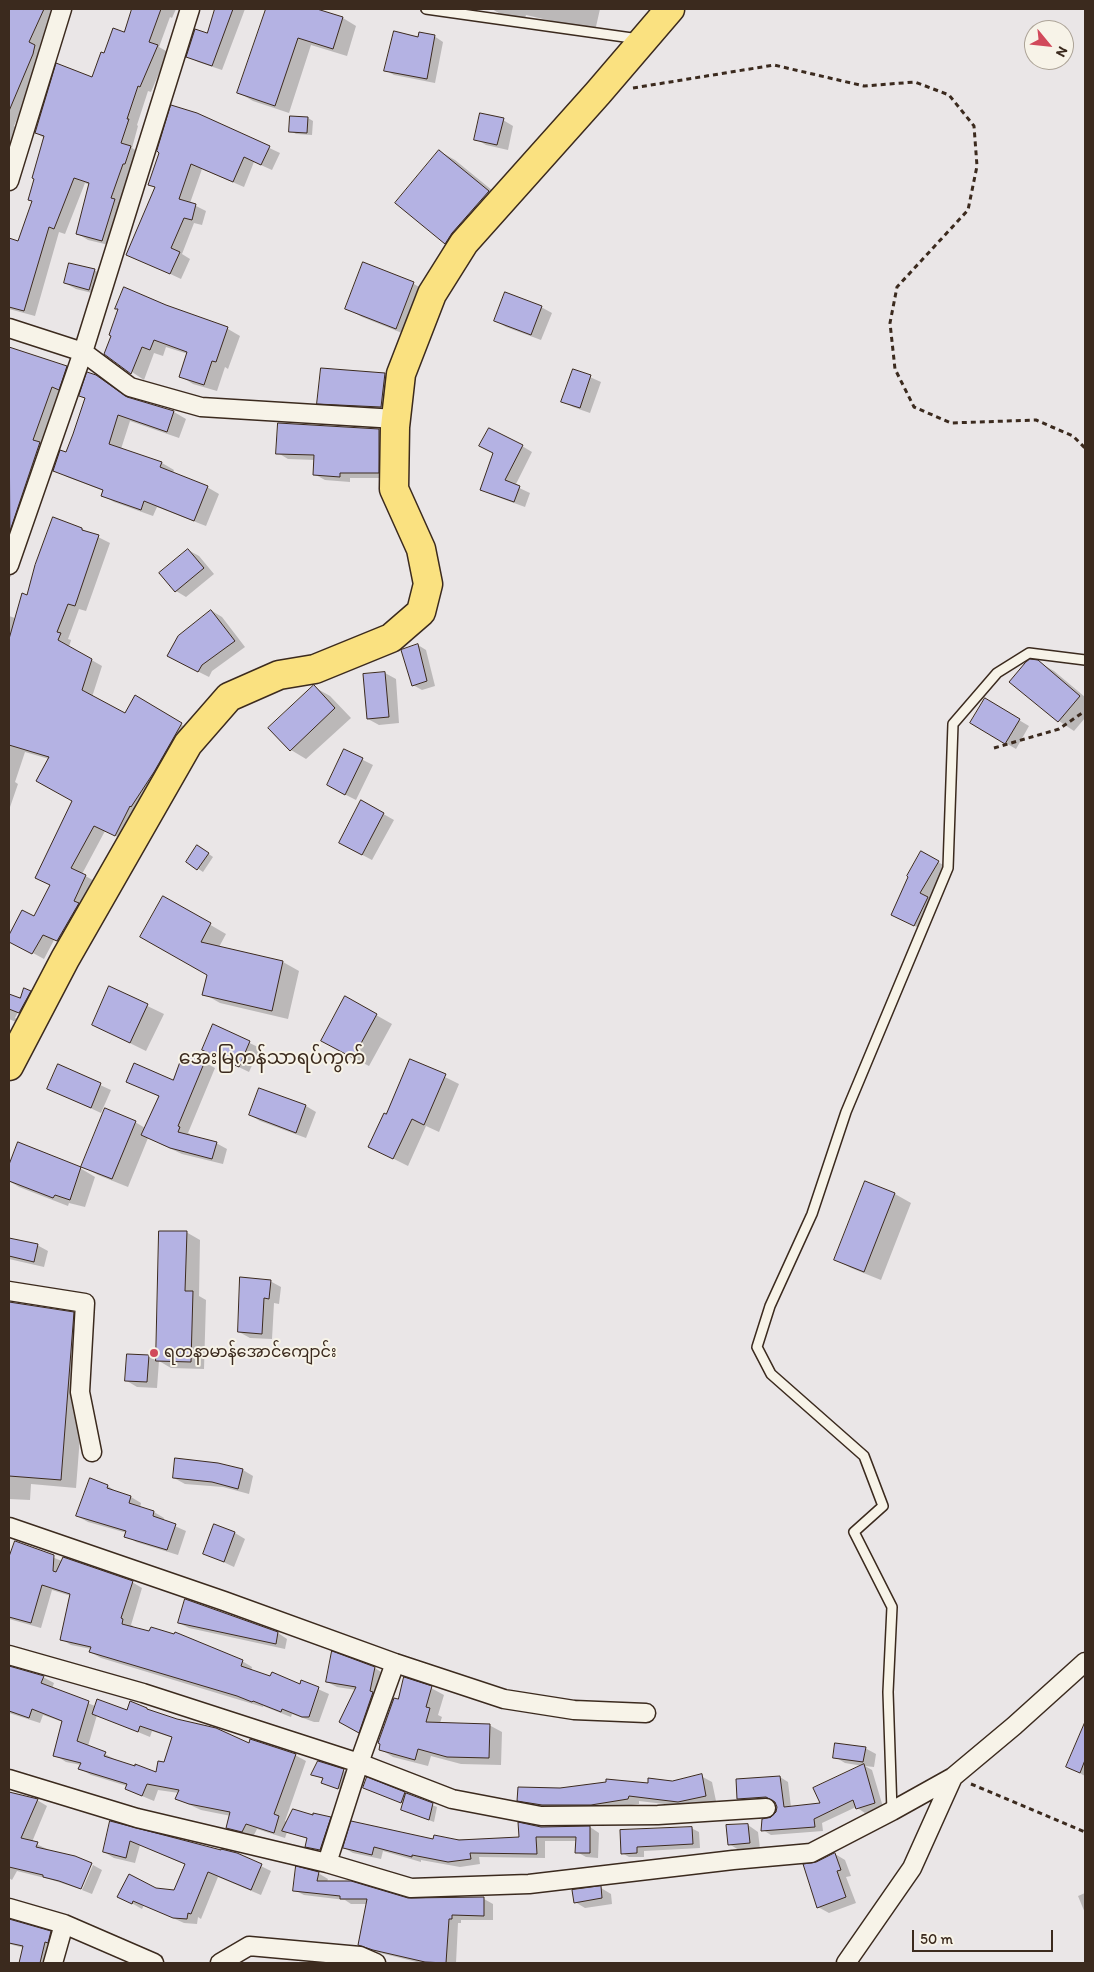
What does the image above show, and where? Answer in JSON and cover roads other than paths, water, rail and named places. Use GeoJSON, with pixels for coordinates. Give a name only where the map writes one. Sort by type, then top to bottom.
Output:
{"type":"FeatureCollection","features":[{"type":"Feature","properties":{"kind":"highway"},"geometry":{"type":"LineString","coordinates":[[9,1066],[64,959],[188,744],[229,697],[279,675],[315,669],[391,638],[421,612],[428,584],[421,549],[394,489],[396,418],[401,374],[432,294],[464,243],[598,94],[670,9]]}},
{"type":"Feature","properties":{"kind":"street"},"geometry":{"type":"LineString","coordinates":[[9,181],[62,9]]}},
{"type":"Feature","properties":{"kind":"street"},"geometry":{"type":"LineString","coordinates":[[9,565],[84,352],[190,9]]}},
{"type":"Feature","properties":{"kind":"street"},"geometry":{"type":"LineString","coordinates":[[9,328],[84,352],[130,387],[201,407],[396,418]]}},
{"type":"Feature","properties":{"kind":"street"},"geometry":{"type":"LineString","coordinates":[[9,1292],[85,1303],[80,1392],[92,1452]]}},
{"type":"Feature","properties":{"kind":"street"},"geometry":{"type":"LineString","coordinates":[[9,1527],[224,1601],[395,1663],[504,1699],[574,1710],[646,1713]]}},
{"type":"Feature","properties":{"kind":"street"},"geometry":{"type":"LineString","coordinates":[[9,1655],[143,1693],[359,1763],[452,1799],[541,1816],[658,1815],[766,1808]]}},
{"type":"Feature","properties":{"kind":"street"},"geometry":{"type":"LineString","coordinates":[[9,1779],[137,1818],[327,1863],[411,1888],[529,1884],[733,1860],[811,1853],[953,1777],[1014,1726],[1085,1662]]}},
{"type":"Feature","properties":{"kind":"street"},"geometry":{"type":"LineString","coordinates":[[327,1863],[359,1763],[395,1663]]}},
{"type":"Feature","properties":{"kind":"street"},"geometry":{"type":"LineString","coordinates":[[846,1963],[912,1868],[953,1777]]}},
{"type":"Feature","properties":{"kind":"street"},"geometry":{"type":"LineString","coordinates":[[9,1908],[64,1924],[154,1963]]}},
{"type":"Feature","properties":{"kind":"street"},"geometry":{"type":"LineString","coordinates":[[53,1963],[64,1924]]}},
{"type":"Feature","properties":{"kind":"street"},"geometry":{"type":"LineString","coordinates":[[220,1963],[249,1946],[360,1956],[376,1963]]}},
{"type":"Feature","properties":{"kind":"lane"},"geometry":{"type":"LineString","coordinates":[[426,9],[643,40]]}},
{"type":"Feature","properties":{"kind":"lane"},"geometry":{"type":"LineString","coordinates":[[892,1811],[888,1692],[892,1607],[854,1532],[883,1506],[864,1456],[771,1374],[757,1347],[770,1306],[812,1214],[846,1112],[948,868],[953,724],[997,673],[1029,653],[1085,660]]}},
{"type":"Feature","properties":{"kind":"place","name":"ရတနာမာန်အောင်ကျောင်း"},"geometry":{"type":"Point","coordinates":[154,1353]}},
{"type":"Feature","properties":{"kind":"district","name":"အေးမြကန်သာရပ်ကွက်"},"geometry":{"type":"Point","coordinates":[272,1059]}}]}
